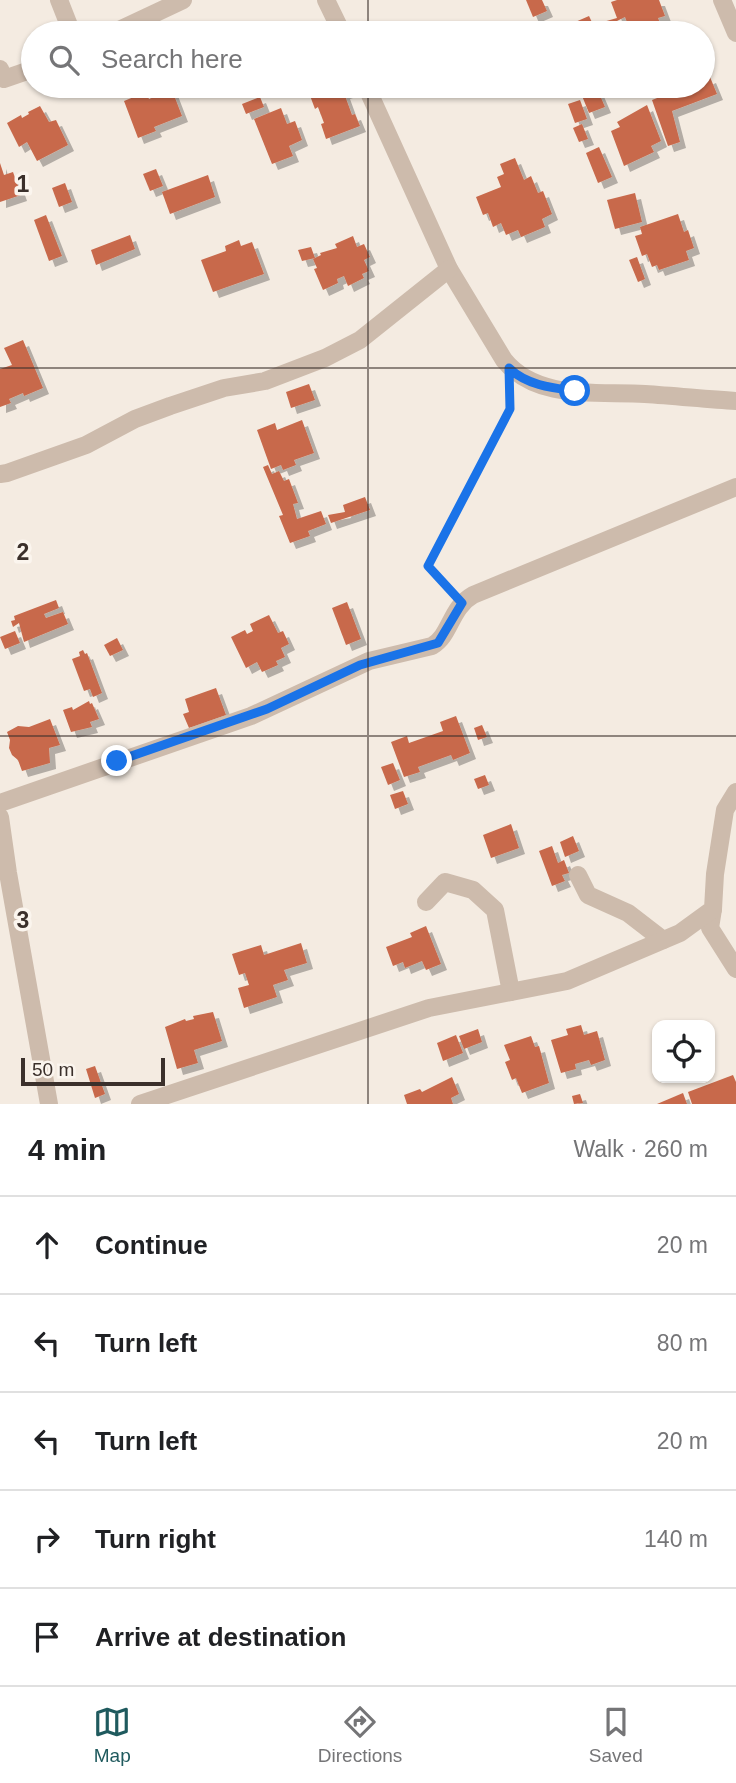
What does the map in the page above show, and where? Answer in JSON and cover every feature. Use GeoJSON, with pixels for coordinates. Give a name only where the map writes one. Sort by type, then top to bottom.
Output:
{"type":"FeatureCollection","features":[{"type":"Feature","properties":{"kind":"street"},"geometry":{"type":"LineString","coordinates":[[59,0],[67,21]]}},
{"type":"Feature","properties":{"kind":"street"},"geometry":{"type":"LineString","coordinates":[[138,21],[183,0]]}},
{"type":"Feature","properties":{"kind":"street"},"geometry":{"type":"LineString","coordinates":[[326,0],[336,21]]}},
{"type":"Feature","properties":{"kind":"street"},"geometry":{"type":"LineString","coordinates":[[722,0],[736,33]]}},
{"type":"Feature","properties":{"kind":"street"},"geometry":{"type":"LineString","coordinates":[[1,76],[21,72]]}},
{"type":"Feature","properties":{"kind":"street"},"geometry":{"type":"LineString","coordinates":[[371,98],[449,269],[509,368],[520,377],[553,388],[736,401]]}},
{"type":"Feature","properties":{"kind":"street"},"geometry":{"type":"LineString","coordinates":[[0,474],[86,445],[135,419],[170,405],[225,388],[265,381],[325,358],[360,340],[449,269]]}},
{"type":"Feature","properties":{"kind":"street"},"geometry":{"type":"LineString","coordinates":[[0,803],[251,716],[369,662],[432,646],[440,640],[462,603],[473,595],[736,487]]}},
{"type":"Feature","properties":{"kind":"street"},"geometry":{"type":"LineString","coordinates":[[736,792],[725,810],[710,928],[732,956],[736,969]]}},
{"type":"Feature","properties":{"kind":"street"},"geometry":{"type":"LineString","coordinates":[[0,817],[45,1102]]}},
{"type":"Feature","properties":{"kind":"street"},"geometry":{"type":"LineString","coordinates":[[578,875],[588,895],[628,913],[663,940]]}},
{"type":"Feature","properties":{"kind":"street"},"geometry":{"type":"LineString","coordinates":[[426,902],[445,882],[473,890],[495,910],[511,992]]}},
{"type":"Feature","properties":{"kind":"street"},"geometry":{"type":"LineString","coordinates":[[140,1104],[429,1008],[567,981],[690,928],[713,909]]}},
{"type":"Feature","properties":{"kind":"path"},"geometry":{"type":"LineString","coordinates":[[462,603],[428,566],[510,409],[509,368]]}},
{"type":"Feature","properties":{"kind":"building"},"geometry":{"type":"Polygon","coordinates":[[[526,0],[542,0],[547,11],[533,17],[526,0]]]}},
{"type":"Feature","properties":{"kind":"building"},"geometry":{"type":"Polygon","coordinates":[[[659,0],[665,16],[658,18],[659,21],[626,21],[625,17],[617,21],[606,21],[617,18],[611,2],[659,0]]]}},
{"type":"Feature","properties":{"kind":"building"},"geometry":{"type":"Polygon","coordinates":[[[589,16],[591,21],[578,21],[589,16]]]}},
{"type":"Feature","properties":{"kind":"building"},"geometry":{"type":"Polygon","coordinates":[[[131,98],[175,98],[182,116],[154,127],[156,131],[138,138],[124,101],[131,98]]]}},
{"type":"Feature","properties":{"kind":"building"},"geometry":{"type":"Polygon","coordinates":[[[260,98],[264,107],[246,114],[242,104],[260,98]]]}},
{"type":"Feature","properties":{"kind":"building"},"geometry":{"type":"Polygon","coordinates":[[[311,98],[346,98],[352,115],[355,114],[360,126],[326,139],[321,124],[324,123],[318,107],[315,109],[311,98]]]}},
{"type":"Feature","properties":{"kind":"building"},"geometry":{"type":"Polygon","coordinates":[[[583,98],[601,98],[605,107],[589,113],[583,98]]]}},
{"type":"Feature","properties":{"kind":"building"},"geometry":{"type":"Polygon","coordinates":[[[706,98],[672,111],[680,142],[668,146],[652,100],[706,98]]]}},
{"type":"Feature","properties":{"kind":"building"},"geometry":{"type":"Polygon","coordinates":[[[580,100],[587,119],[575,123],[568,104],[580,100]]]}},
{"type":"Feature","properties":{"kind":"building"},"geometry":{"type":"Polygon","coordinates":[[[647,105],[661,141],[651,146],[654,152],[624,166],[611,131],[620,127],[617,122],[647,105]]]}},
{"type":"Feature","properties":{"kind":"building"},"geometry":{"type":"Polygon","coordinates":[[[40,106],[49,122],[56,120],[68,145],[37,161],[27,142],[19,147],[7,123],[21,115],[22,118],[40,106]]]}},
{"type":"Feature","properties":{"kind":"building"},"geometry":{"type":"Polygon","coordinates":[[[281,108],[287,124],[295,121],[302,140],[289,146],[293,156],[272,164],[254,119],[281,108]]]}},
{"type":"Feature","properties":{"kind":"building"},"geometry":{"type":"Polygon","coordinates":[[[582,124],[588,139],[579,142],[573,128],[582,124]]]}},
{"type":"Feature","properties":{"kind":"building"},"geometry":{"type":"Polygon","coordinates":[[[599,147],[612,177],[598,183],[586,153],[599,147]]]}},
{"type":"Feature","properties":{"kind":"building"},"geometry":{"type":"Polygon","coordinates":[[[515,158],[524,180],[531,176],[538,193],[543,191],[552,214],[542,219],[545,227],[521,237],[518,230],[506,235],[501,223],[493,227],[488,213],[483,215],[476,197],[501,187],[497,177],[504,174],[500,164],[515,158]]]}},
{"type":"Feature","properties":{"kind":"building"},"geometry":{"type":"Polygon","coordinates":[[[0,163],[4,175],[13,172],[21,195],[0,202],[0,163]]]}},
{"type":"Feature","properties":{"kind":"building"},"geometry":{"type":"Polygon","coordinates":[[[156,169],[163,186],[150,191],[143,174],[156,169]]]}},
{"type":"Feature","properties":{"kind":"building"},"geometry":{"type":"Polygon","coordinates":[[[208,175],[215,197],[170,214],[162,192],[208,175]]]}},
{"type":"Feature","properties":{"kind":"building"},"geometry":{"type":"Polygon","coordinates":[[[65,183],[72,202],[59,207],[52,188],[65,183]]]}},
{"type":"Feature","properties":{"kind":"building"},"geometry":{"type":"Polygon","coordinates":[[[635,193],[642,222],[615,229],[607,200],[635,193]]]}},
{"type":"Feature","properties":{"kind":"building"},"geometry":{"type":"Polygon","coordinates":[[[678,214],[684,232],[688,230],[694,248],[686,251],[689,260],[659,270],[657,265],[652,267],[647,254],[642,256],[635,236],[642,234],[640,227],[678,214]]]}},
{"type":"Feature","properties":{"kind":"building"},"geometry":{"type":"Polygon","coordinates":[[[46,215],[62,256],[49,261],[34,220],[46,215]]]}},
{"type":"Feature","properties":{"kind":"building"},"geometry":{"type":"Polygon","coordinates":[[[130,235],[135,249],[96,265],[91,250],[130,235]]]}},
{"type":"Feature","properties":{"kind":"building"},"geometry":{"type":"Polygon","coordinates":[[[353,236],[357,247],[364,244],[370,257],[364,260],[369,271],[362,274],[364,278],[348,286],[344,276],[337,279],[338,283],[323,290],[314,269],[317,268],[313,259],[321,255],[320,253],[337,248],[335,244],[353,236]]]}},
{"type":"Feature","properties":{"kind":"building"},"geometry":{"type":"Polygon","coordinates":[[[239,240],[241,246],[252,242],[264,274],[213,292],[201,260],[226,251],[225,246],[239,240]]]}},
{"type":"Feature","properties":{"kind":"building"},"geometry":{"type":"Polygon","coordinates":[[[311,247],[315,258],[302,261],[298,250],[311,247]]]}},
{"type":"Feature","properties":{"kind":"building"},"geometry":{"type":"Polygon","coordinates":[[[637,257],[645,279],[638,282],[629,260],[637,257]]]}},
{"type":"Feature","properties":{"kind":"building"},"geometry":{"type":"Polygon","coordinates":[[[23,340],[43,388],[9,399],[11,403],[0,407],[0,369],[12,365],[4,348],[23,340]]]}},
{"type":"Feature","properties":{"kind":"building"},"geometry":{"type":"Polygon","coordinates":[[[309,384],[315,400],[291,408],[286,392],[309,384]]]}},
{"type":"Feature","properties":{"kind":"building"},"geometry":{"type":"Polygon","coordinates":[[[302,420],[314,453],[294,460],[296,465],[283,470],[281,465],[271,469],[257,430],[275,423],[277,430],[302,420]]]}},
{"type":"Feature","properties":{"kind":"building"},"geometry":{"type":"Polygon","coordinates":[[[268,465],[272,474],[279,471],[284,481],[289,479],[298,503],[293,504],[297,519],[321,511],[326,524],[308,531],[310,536],[290,543],[279,516],[283,515],[263,467],[268,465]]]}},
{"type":"Feature","properties":{"kind":"building"},"geometry":{"type":"Polygon","coordinates":[[[365,497],[370,510],[331,523],[328,515],[345,512],[343,505],[365,497]]]}},
{"type":"Feature","properties":{"kind":"building"},"geometry":{"type":"Polygon","coordinates":[[[56,600],[59,608],[44,614],[46,618],[63,612],[68,624],[24,642],[19,623],[13,627],[11,621],[15,620],[14,616],[56,600]]]}},
{"type":"Feature","properties":{"kind":"building"},"geometry":{"type":"Polygon","coordinates":[[[347,602],[361,639],[346,645],[332,608],[347,602]]]}},
{"type":"Feature","properties":{"kind":"building"},"geometry":{"type":"Polygon","coordinates":[[[269,615],[278,633],[283,631],[289,644],[281,648],[285,657],[276,661],[278,665],[262,672],[257,662],[246,668],[231,637],[245,630],[247,634],[253,631],[250,624],[269,615]]]}},
{"type":"Feature","properties":{"kind":"building"},"geometry":{"type":"Polygon","coordinates":[[[15,631],[20,643],[5,649],[0,637],[15,631]]]}},
{"type":"Feature","properties":{"kind":"building"},"geometry":{"type":"Polygon","coordinates":[[[117,638],[123,650],[110,656],[104,645],[117,638]]]}},
{"type":"Feature","properties":{"kind":"building"},"geometry":{"type":"Polygon","coordinates":[[[83,650],[87,653],[102,693],[93,697],[90,689],[84,691],[72,659],[80,656],[79,652],[83,650]]]}},
{"type":"Feature","properties":{"kind":"building"},"geometry":{"type":"Polygon","coordinates":[[[216,688],[226,715],[189,728],[183,714],[189,712],[185,699],[216,688]]]}},
{"type":"Feature","properties":{"kind":"building"},"geometry":{"type":"Polygon","coordinates":[[[89,701],[99,719],[90,722],[92,727],[71,732],[63,710],[72,707],[73,710],[89,701]]]}},
{"type":"Feature","properties":{"kind":"building"},"geometry":{"type":"Polygon","coordinates":[[[456,716],[470,753],[453,760],[451,755],[418,767],[420,772],[404,777],[391,742],[407,736],[409,743],[443,731],[440,722],[456,716]]]}},
{"type":"Feature","properties":{"kind":"building"},"geometry":{"type":"Polygon","coordinates":[[[50,719],[60,745],[49,748],[50,763],[22,771],[9,748],[7,732],[18,726],[29,727],[50,719]]]}},
{"type":"Feature","properties":{"kind":"building"},"geometry":{"type":"Polygon","coordinates":[[[482,725],[487,737],[478,740],[474,728],[482,725]]]}},
{"type":"Feature","properties":{"kind":"building"},"geometry":{"type":"Polygon","coordinates":[[[393,763],[400,780],[388,785],[381,767],[393,763]]]}},
{"type":"Feature","properties":{"kind":"building"},"geometry":{"type":"Polygon","coordinates":[[[485,775],[489,785],[478,789],[474,779],[485,775]]]}},
{"type":"Feature","properties":{"kind":"building"},"geometry":{"type":"Polygon","coordinates":[[[403,791],[408,804],[395,809],[390,795],[403,791]]]}},
{"type":"Feature","properties":{"kind":"building"},"geometry":{"type":"Polygon","coordinates":[[[511,824],[519,848],[491,858],[483,835],[511,824]]]}},
{"type":"Feature","properties":{"kind":"building"},"geometry":{"type":"Polygon","coordinates":[[[573,836],[579,851],[565,857],[560,842],[573,836]]]}},
{"type":"Feature","properties":{"kind":"building"},"geometry":{"type":"Polygon","coordinates":[[[552,846],[558,863],[564,860],[569,873],[562,875],[565,881],[552,886],[539,851],[552,846]]]}},
{"type":"Feature","properties":{"kind":"building"},"geometry":{"type":"Polygon","coordinates":[[[426,926],[441,964],[426,970],[422,961],[405,968],[403,962],[393,966],[386,947],[412,937],[410,933],[426,926]]]}},
{"type":"Feature","properties":{"kind":"building"},"geometry":{"type":"Polygon","coordinates":[[[301,943],[307,963],[284,970],[288,980],[273,985],[277,997],[244,1008],[238,988],[249,985],[245,973],[239,975],[232,954],[261,945],[264,955],[301,943]]]}},
{"type":"Feature","properties":{"kind":"building"},"geometry":{"type":"Polygon","coordinates":[[[213,1012],[222,1041],[194,1050],[198,1063],[177,1069],[165,1027],[185,1019],[194,1019],[193,1016],[213,1012]]]}},
{"type":"Feature","properties":{"kind":"building"},"geometry":{"type":"Polygon","coordinates":[[[581,1025],[584,1035],[597,1031],[605,1060],[591,1065],[589,1060],[575,1064],[576,1069],[561,1073],[551,1040],[568,1035],[566,1029],[581,1025]]]}},
{"type":"Feature","properties":{"kind":"building"},"geometry":{"type":"Polygon","coordinates":[[[478,1029],[482,1042],[464,1049],[459,1036],[478,1029]]]}},
{"type":"Feature","properties":{"kind":"building"},"geometry":{"type":"Polygon","coordinates":[[[456,1035],[463,1053],[443,1061],[437,1043],[456,1035]]]}},
{"type":"Feature","properties":{"kind":"building"},"geometry":{"type":"Polygon","coordinates":[[[531,1036],[535,1047],[539,1046],[549,1083],[522,1093],[516,1078],[512,1080],[505,1062],[510,1060],[504,1045],[531,1036]]]}},
{"type":"Feature","properties":{"kind":"building"},"geometry":{"type":"Polygon","coordinates":[[[95,1066],[105,1094],[95,1098],[86,1069],[95,1066]]]}},
{"type":"Feature","properties":{"kind":"building"},"geometry":{"type":"Polygon","coordinates":[[[733,1075],[736,1082],[736,1104],[692,1104],[688,1092],[733,1075]]]}},
{"type":"Feature","properties":{"kind":"building"},"geometry":{"type":"Polygon","coordinates":[[[452,1077],[459,1094],[451,1098],[453,1104],[407,1104],[404,1095],[420,1089],[422,1092],[452,1077]]]}},
{"type":"Feature","properties":{"kind":"building"},"geometry":{"type":"Polygon","coordinates":[[[683,1093],[687,1104],[657,1104],[683,1093]]]}},
{"type":"Feature","properties":{"kind":"building"},"geometry":{"type":"Polygon","coordinates":[[[580,1094],[583,1103],[574,1104],[572,1096],[580,1094]]]}},
{"type":"Feature","properties":{"kind":"route"},"geometry":{"type":"LineString","coordinates":[[117,761],[251,716],[360,665],[438,643],[462,603],[428,566],[510,409],[509,368],[520,377],[542,386],[575,391]]}}]}
